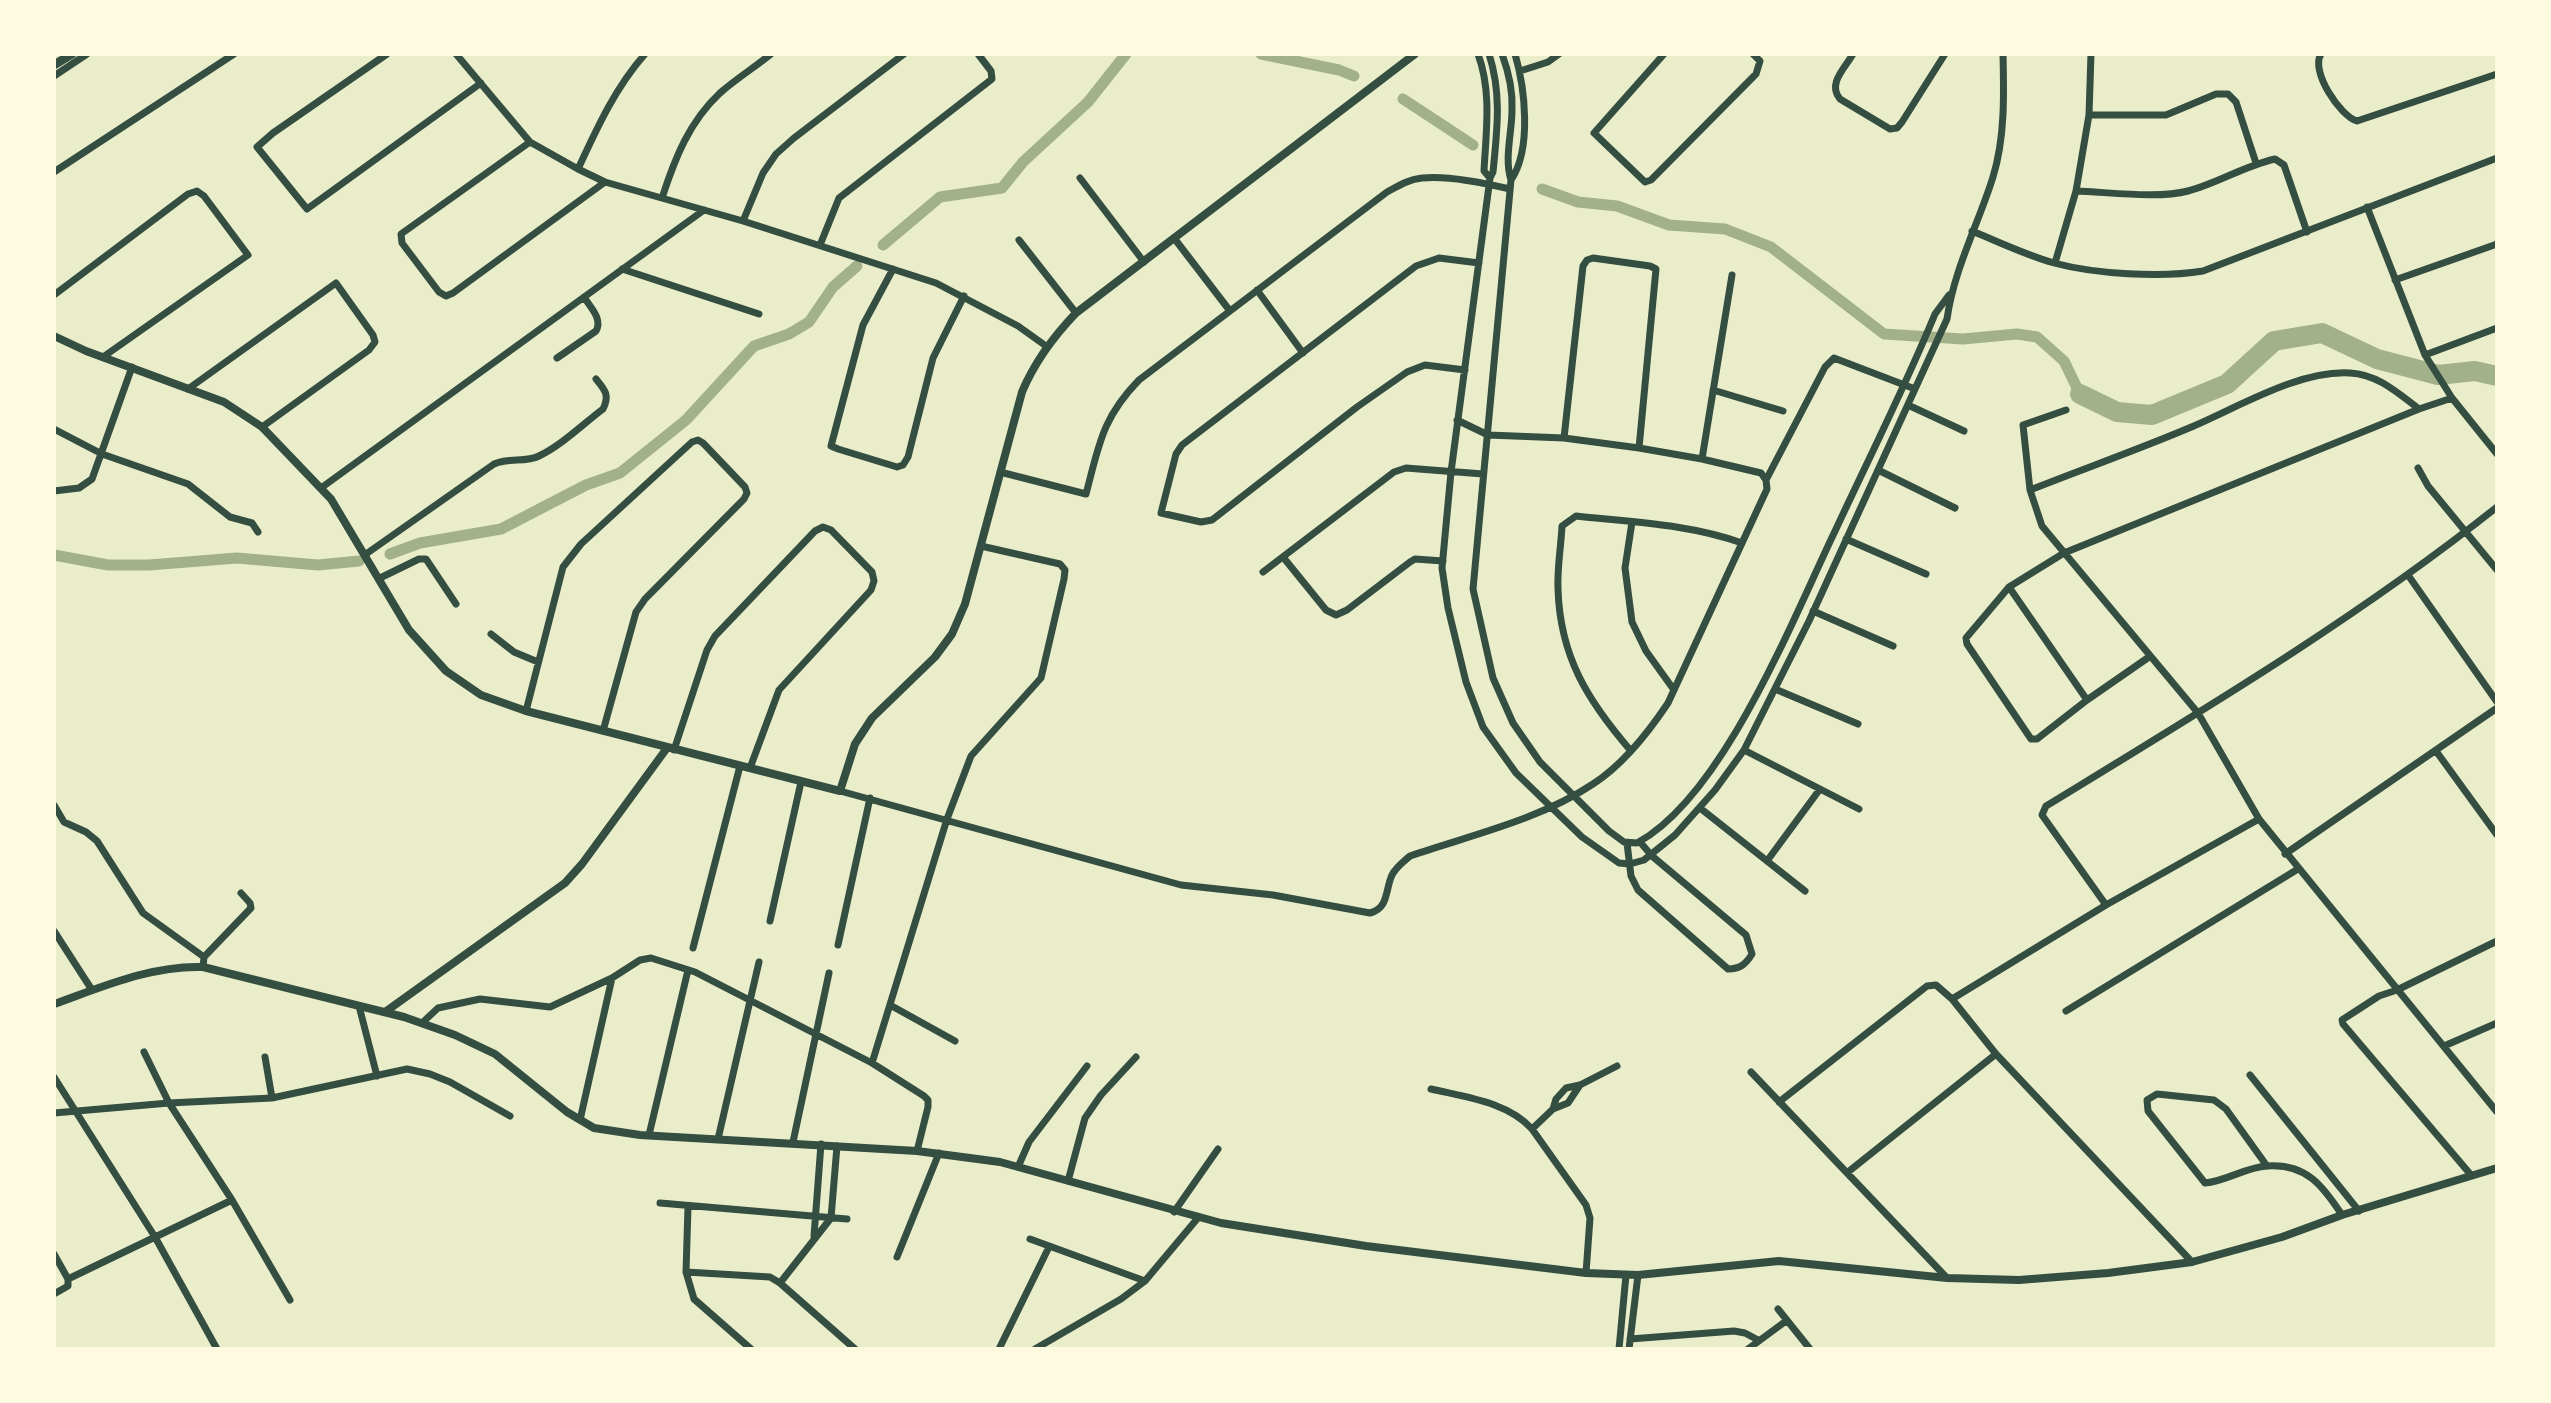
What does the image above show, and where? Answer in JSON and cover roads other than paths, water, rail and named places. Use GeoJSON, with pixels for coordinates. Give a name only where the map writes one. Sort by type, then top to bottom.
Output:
{"type":"FeatureCollection","features":[{"type":"Feature","properties":{"kind":"main road"},"geometry":{"type":"LineString","coordinates":[[54,65],[72,54]]}},
{"type":"Feature","properties":{"kind":"street"},"geometry":{"type":"LineString","coordinates":[[54,76],[87,54]]}},
{"type":"Feature","properties":{"kind":"street"},"geometry":{"type":"LineString","coordinates":[[54,172],[234,54]]}},
{"type":"Feature","properties":{"kind":"street"},"geometry":{"type":"LineString","coordinates":[[387,54],[257,147],[307,209],[481,83]]}},
{"type":"Feature","properties":{"kind":"street"},"geometry":{"type":"LineString","coordinates":[[456,54],[530,142],[578,169],[605,182],[743,221],[936,283],[1018,326],[1046,346]]}},
{"type":"Feature","properties":{"kind":"street"},"geometry":{"type":"LineString","coordinates":[[578,169],[608,106],[628,73],[645,54]]}},
{"type":"Feature","properties":{"kind":"street"},"geometry":{"type":"LineString","coordinates":[[662,198],[682,143],[699,116],[722,92],[771,54]]}},
{"type":"Feature","properties":{"kind":"street"},"geometry":{"type":"LineString","coordinates":[[743,221],[763,173],[776,154],[904,54]]}},
{"type":"Feature","properties":{"kind":"street"},"geometry":{"type":"LineString","coordinates":[[820,245],[839,198],[992,79],[991,71],[978,54]]}},
{"type":"Feature","properties":{"kind":"street"},"geometry":{"type":"LineString","coordinates":[[840,791],[855,744],[872,718],[935,657],[952,634],[965,604],[1022,392],[1046,346],[1076,313],[1415,54]]}},
{"type":"Feature","properties":{"kind":"street"},"geometry":{"type":"LineString","coordinates":[[1478,54],[1487,107],[1484,171],[1490,181]]}},
{"type":"Feature","properties":{"kind":"street"},"geometry":{"type":"LineString","coordinates":[[1489,54],[1498,89],[1499,109],[1451,472],[1443,561],[1448,608],[1466,682],[1483,727],[1516,773],[1551,808],[1611,859],[1630,864],[1652,856],[1700,808],[1744,750],[1809,621],[1947,319],[1950,294],[1993,176],[2003,119],[2003,54]]}},
{"type":"Feature","properties":{"kind":"street"},"geometry":{"type":"LineString","coordinates":[[1502,54],[1512,82],[1513,111],[1507,169],[1511,184],[1473,589],[1493,678],[1513,723],[1540,762],[1609,831],[1627,843],[1640,842],[1668,820],[1718,760],[1741,723],[1935,314],[1950,294]]}},
{"type":"Feature","properties":{"kind":"street"},"geometry":{"type":"LineString","coordinates":[[1511,184],[1518,170],[1524,124],[1524,95],[1515,54]]}},
{"type":"Feature","properties":{"kind":"street"},"geometry":{"type":"LineString","coordinates":[[1520,71],[1548,62],[1559,54]]}},
{"type":"Feature","properties":{"kind":"street"},"geometry":{"type":"LineString","coordinates":[[1664,54],[1594,133],[1645,182],[1651,180],[1756,74],[1760,61],[1753,54]]}},
{"type":"Feature","properties":{"kind":"street"},"geometry":{"type":"LineString","coordinates":[[1853,54],[1834,85],[1835,93],[1890,129],[1897,128],[1945,54]]}},
{"type":"Feature","properties":{"kind":"street"},"geometry":{"type":"LineString","coordinates":[[2055,263],[2076,191],[2089,115],[2091,54]]}},
{"type":"Feature","properties":{"kind":"street"},"geometry":{"type":"LineString","coordinates":[[2319,57],[2318,71],[2343,114],[2357,121],[2497,74]]}},
{"type":"Feature","properties":{"kind":"street"},"geometry":{"type":"LineString","coordinates":[[2089,115],[2166,115],[2216,94],[2228,94],[2236,102],[2256,163]]}},
{"type":"Feature","properties":{"kind":"street"},"geometry":{"type":"LineString","coordinates":[[530,142],[401,234],[402,243],[439,292],[446,296],[453,293],[605,182]]}},
{"type":"Feature","properties":{"kind":"street"},"geometry":{"type":"LineString","coordinates":[[1972,231],[2055,263],[2175,276],[2203,271],[2497,158]]}},
{"type":"Feature","properties":{"kind":"street"},"geometry":{"type":"LineString","coordinates":[[2076,191],[2173,194],[2275,159],[2284,165],[2307,232]]}},
{"type":"Feature","properties":{"kind":"street"},"geometry":{"type":"LineString","coordinates":[[1080,178],[1144,262]]}},
{"type":"Feature","properties":{"kind":"street"},"geometry":{"type":"LineString","coordinates":[[1000,472],[1086,494],[1103,430],[1121,399],[1139,380],[1387,192],[1404,182],[1422,178],[1511,184]]}},
{"type":"Feature","properties":{"kind":"street"},"geometry":{"type":"LineString","coordinates":[[54,295],[188,194],[197,191],[204,196],[248,255],[103,357]]}},
{"type":"Feature","properties":{"kind":"street"},"geometry":{"type":"LineString","coordinates":[[2367,207],[2427,357],[2450,395],[2497,454]]}},
{"type":"Feature","properties":{"kind":"street"},"geometry":{"type":"LineString","coordinates":[[321,488],[704,210]]}},
{"type":"Feature","properties":{"kind":"street"},"geometry":{"type":"LineString","coordinates":[[1174,238],[1230,311]]}},
{"type":"Feature","properties":{"kind":"street"},"geometry":{"type":"LineString","coordinates":[[1019,240],[1076,313]]}},
{"type":"Feature","properties":{"kind":"street"},"geometry":{"type":"LineString","coordinates":[[2395,280],[2497,244]]}},
{"type":"Feature","properties":{"kind":"street"},"geometry":{"type":"LineString","coordinates":[[1465,370],[1425,365],[1407,372],[1206,522],[1161,513],[1176,454],[1182,445],[1416,266],[1439,258],[1479,263]]}},
{"type":"Feature","properties":{"kind":"street"},"geometry":{"type":"LineString","coordinates":[[1564,438],[1583,266],[1593,258],[1650,266],[1658,274],[1639,448]]}},
{"type":"Feature","properties":{"kind":"street"},"geometry":{"type":"LineString","coordinates":[[622,269],[759,314]]}},
{"type":"Feature","properties":{"kind":"street"},"geometry":{"type":"LineString","coordinates":[[893,269],[863,325],[831,446],[897,467],[903,465],[908,457],[933,358],[964,296]]}},
{"type":"Feature","properties":{"kind":"street"},"geometry":{"type":"LineString","coordinates":[[936,283],[938,274]]}},
{"type":"Feature","properties":{"kind":"street"},"geometry":{"type":"LineString","coordinates":[[1702,459],[1732,275]]}},
{"type":"Feature","properties":{"kind":"street"},"geometry":{"type":"LineString","coordinates":[[188,389],[336,283],[375,342],[369,350],[262,427]]}},
{"type":"Feature","properties":{"kind":"street"},"geometry":{"type":"LineString","coordinates":[[1257,290],[1303,353]]}},
{"type":"Feature","properties":{"kind":"street"},"geometry":{"type":"LineString","coordinates":[[557,358],[599,326],[584,297]]}},
{"type":"Feature","properties":{"kind":"street"},"geometry":{"type":"LineString","coordinates":[[2427,357],[2497,328]]}},
{"type":"Feature","properties":{"kind":"street"},"geometry":{"type":"LineString","coordinates":[[54,336],[224,402],[262,427],[331,499],[409,630],[446,671],[481,695],[526,711],[870,798],[1181,885],[1273,895],[1370,913],[1381,907],[1395,870],[1410,856],[1551,808],[1595,783],[1631,751],[1650,729],[1674,690],[1767,489],[1761,473],[1702,459],[1564,438],[1488,435],[1457,420]]}},
{"type":"Feature","properties":{"kind":"street"},"geometry":{"type":"LineString","coordinates":[[1766,480],[1825,367],[1834,358],[1915,389]]}},
{"type":"Feature","properties":{"kind":"street"},"geometry":{"type":"LineString","coordinates":[[54,491],[79,488],[92,479],[132,367]]}},
{"type":"Feature","properties":{"kind":"street"},"geometry":{"type":"LineString","coordinates":[[2030,490],[2189,428],[2285,386],[2328,373],[2371,377],[2419,409]]}},
{"type":"Feature","properties":{"kind":"street"},"geometry":{"type":"LineString","coordinates":[[366,554],[494,464],[501,460],[527,460],[541,455],[603,409],[608,400],[606,391],[596,379]]}},
{"type":"Feature","properties":{"kind":"street"},"geometry":{"type":"LineString","coordinates":[[1713,390],[1783,411]]}},
{"type":"Feature","properties":{"kind":"street"},"geometry":{"type":"LineString","coordinates":[[2149,657],[2037,739],[2031,739],[1967,644],[1966,638],[2009,587],[2064,553],[2450,395]]}},
{"type":"Feature","properties":{"kind":"street"},"geometry":{"type":"LineString","coordinates":[[1908,405],[1964,431]]}},
{"type":"Feature","properties":{"kind":"street"},"geometry":{"type":"LineString","coordinates":[[2066,410],[2023,425],[2030,490],[2042,526],[2198,713],[2259,819],[2285,854],[2497,1112]]}},
{"type":"Feature","properties":{"kind":"street"},"geometry":{"type":"LineString","coordinates":[[54,429],[102,454],[188,484],[230,517],[252,523],[258,532]]}},
{"type":"Feature","properties":{"kind":"street"},"geometry":{"type":"LineString","coordinates":[[526,711],[559,580],[570,557],[692,442],[698,440],[745,487],[747,493],[636,612],[603,731]]}},
{"type":"Feature","properties":{"kind":"street"},"geometry":{"type":"LineString","coordinates":[[1263,572],[1394,472],[1406,468],[1483,474]]}},
{"type":"Feature","properties":{"kind":"street"},"geometry":{"type":"LineString","coordinates":[[2418,468],[2428,486],[2497,570]]}},
{"type":"Feature","properties":{"kind":"street"},"geometry":{"type":"LineString","coordinates":[[1878,470],[1955,508]]}},
{"type":"Feature","properties":{"kind":"street"},"geometry":{"type":"LineString","coordinates":[[2106,905],[2042,815],[2043,810],[2408,575],[2497,507]]}},
{"type":"Feature","properties":{"kind":"street"},"geometry":{"type":"LineString","coordinates":[[1631,751],[1585,692],[1565,646],[1558,589],[1562,526],[1576,516],[1710,531],[1742,543]]}},
{"type":"Feature","properties":{"kind":"street"},"geometry":{"type":"LineString","coordinates":[[1632,522],[1625,568],[1632,622],[1646,651],[1674,690]]}},
{"type":"Feature","properties":{"kind":"street"},"geometry":{"type":"LineString","coordinates":[[385,1012],[565,883],[671,749],[715,636],[815,531],[823,527],[831,530],[872,572],[874,581],[871,590],[779,690],[750,768]]}},
{"type":"Feature","properties":{"kind":"street"},"geometry":{"type":"LineString","coordinates":[[1846,539],[1926,574]]}},
{"type":"Feature","properties":{"kind":"street"},"geometry":{"type":"LineString","coordinates":[[872,1063],[947,819],[971,756],[1041,678],[1065,570],[1060,564],[981,546]]}},
{"type":"Feature","properties":{"kind":"street"},"geometry":{"type":"LineString","coordinates":[[1283,557],[1326,610],[1336,615],[1415,559],[1443,561]]}},
{"type":"Feature","properties":{"kind":"street"},"geometry":{"type":"LineString","coordinates":[[380,578],[419,559],[426,559],[456,604]]}},
{"type":"Feature","properties":{"kind":"street"},"geometry":{"type":"LineString","coordinates":[[2285,854],[2436,751],[2497,705],[2408,575]]}},
{"type":"Feature","properties":{"kind":"street"},"geometry":{"type":"LineString","coordinates":[[2009,587],[2087,700]]}},
{"type":"Feature","properties":{"kind":"street"},"geometry":{"type":"LineString","coordinates":[[1813,611],[1893,646]]}},
{"type":"Feature","properties":{"kind":"street"},"geometry":{"type":"LineString","coordinates":[[1794,616],[1809,621]]}},
{"type":"Feature","properties":{"kind":"street"},"geometry":{"type":"LineString","coordinates":[[491,634],[514,652],[538,662]]}},
{"type":"Feature","properties":{"kind":"street"},"geometry":{"type":"LineString","coordinates":[[1775,689],[1858,724]]}},
{"type":"Feature","properties":{"kind":"street"},"geometry":{"type":"LineString","coordinates":[[1744,750],[1859,809]]}},
{"type":"Feature","properties":{"kind":"street"},"geometry":{"type":"LineString","coordinates":[[2436,751],[2497,835]]}},
{"type":"Feature","properties":{"kind":"street"},"geometry":{"type":"LineString","coordinates":[[693,948],[740,766]]}},
{"type":"Feature","properties":{"kind":"street"},"geometry":{"type":"LineString","coordinates":[[770,921],[801,782]]}},
{"type":"Feature","properties":{"kind":"street"},"geometry":{"type":"LineString","coordinates":[[1767,861],[1820,789]]}},
{"type":"Feature","properties":{"kind":"street"},"geometry":{"type":"LineString","coordinates":[[838,945],[870,798]]}},
{"type":"Feature","properties":{"kind":"street"},"geometry":{"type":"LineString","coordinates":[[54,805],[64,822],[97,841],[143,913],[204,957]]}},
{"type":"Feature","properties":{"kind":"street"},"geometry":{"type":"LineString","coordinates":[[1700,808],[1805,891]]}},
{"type":"Feature","properties":{"kind":"street"},"geometry":{"type":"LineString","coordinates":[[1952,999],[2106,905],[2259,819]]}},
{"type":"Feature","properties":{"kind":"street"},"geometry":{"type":"LineString","coordinates":[[1627,843],[1631,876],[1638,890],[1728,969],[1737,969],[1747,963],[1752,954],[1746,935],[1652,856],[1640,842]]}},
{"type":"Feature","properties":{"kind":"street"},"geometry":{"type":"LineString","coordinates":[[2066,1011],[2298,869]]}},
{"type":"Feature","properties":{"kind":"street"},"geometry":{"type":"LineString","coordinates":[[203,967],[204,957],[251,908],[241,893]]}},
{"type":"Feature","properties":{"kind":"street"},"geometry":{"type":"LineString","coordinates":[[54,931],[92,990]]}},
{"type":"Feature","properties":{"kind":"street"},"geometry":{"type":"LineString","coordinates":[[2471,1175],[2343,1024],[2345,1016],[2379,996],[2497,941]]}},
{"type":"Feature","properties":{"kind":"street"},"geometry":{"type":"LineString","coordinates":[[422,1023],[438,1008],[480,999],[550,1007],[612,978],[640,960],[651,958],[688,970],[872,1063],[928,1100],[917,1151]]}},
{"type":"Feature","properties":{"kind":"street"},"geometry":{"type":"LineString","coordinates":[[718,1139],[759,962]]}},
{"type":"Feature","properties":{"kind":"street"},"geometry":{"type":"LineString","coordinates":[[54,1004],[156,970],[178,966],[203,967],[385,1012],[455,1035],[495,1054],[567,1112],[594,1128],[649,1135],[939,1153],[1000,1162],[1197,1219],[1366,1246],[1586,1273],[1638,1275],[1779,1261],[1947,1278],[2019,1280],[2108,1273],[2192,1262],[2282,1237],[2342,1215],[2497,1168]]}},
{"type":"Feature","properties":{"kind":"street"},"geometry":{"type":"LineString","coordinates":[[649,1135],[688,970]]}},
{"type":"Feature","properties":{"kind":"street"},"geometry":{"type":"LineString","coordinates":[[793,1142],[829,973]]}},
{"type":"Feature","properties":{"kind":"street"},"geometry":{"type":"LineString","coordinates":[[580,1120],[612,978]]}},
{"type":"Feature","properties":{"kind":"street"},"geometry":{"type":"LineString","coordinates":[[1779,1102],[1927,986],[1936,985],[1952,999],[1996,1054],[2192,1262]]}},
{"type":"Feature","properties":{"kind":"street"},"geometry":{"type":"LineString","coordinates":[[890,1005],[955,1041]]}},
{"type":"Feature","properties":{"kind":"street"},"geometry":{"type":"LineString","coordinates":[[359,1006],[377,1076]]}},
{"type":"Feature","properties":{"kind":"street"},"geometry":{"type":"LineString","coordinates":[[2444,1046],[2497,1023]]}},
{"type":"Feature","properties":{"kind":"street"},"geometry":{"type":"LineString","coordinates":[[144,1052],[169,1103],[232,1200],[290,1300]]}},
{"type":"Feature","properties":{"kind":"street"},"geometry":{"type":"LineString","coordinates":[[1848,1172],[1996,1054]]}},
{"type":"Feature","properties":{"kind":"street"},"geometry":{"type":"LineString","coordinates":[[265,1057],[272,1098]]}},
{"type":"Feature","properties":{"kind":"street"},"geometry":{"type":"LineString","coordinates":[[1068,1181],[1085,1118],[1101,1095],[1136,1057]]}},
{"type":"Feature","properties":{"kind":"street"},"geometry":{"type":"LineString","coordinates":[[1018,1167],[1029,1142],[1087,1066]]}},
{"type":"Feature","properties":{"kind":"street"},"geometry":{"type":"LineString","coordinates":[[1553,1109],[1556,1099],[1566,1088],[1580,1085],[1617,1066]]}},
{"type":"Feature","properties":{"kind":"street"},"geometry":{"type":"LineString","coordinates":[[54,1113],[272,1098],[407,1069],[430,1074],[510,1116]]}},
{"type":"Feature","properties":{"kind":"street"},"geometry":{"type":"LineString","coordinates":[[1751,1072],[1947,1278]]}},
{"type":"Feature","properties":{"kind":"street"},"geometry":{"type":"LineString","coordinates":[[2250,1075],[2359,1211]]}},
{"type":"Feature","properties":{"kind":"street"},"geometry":{"type":"LineString","coordinates":[[54,1077],[155,1237],[217,1349]]}},
{"type":"Feature","properties":{"kind":"street"},"geometry":{"type":"LineString","coordinates":[[1532,1129],[1553,1109],[1568,1103],[1580,1085]]}},
{"type":"Feature","properties":{"kind":"street"},"geometry":{"type":"LineString","coordinates":[[1431,1089],[1488,1103],[1524,1120],[1532,1129],[1589,1212],[1589,1261],[1586,1273]]}},
{"type":"Feature","properties":{"kind":"street"},"geometry":{"type":"LineString","coordinates":[[2267,1166],[2226,1109],[2214,1100],[2157,1094],[2147,1100],[2148,1111],[2205,1183],[2267,1166],[2307,1172],[2342,1215]]}},
{"type":"Feature","properties":{"kind":"street"},"geometry":{"type":"LineString","coordinates":[[814,1238],[821,1144]]}},
{"type":"Feature","properties":{"kind":"street"},"geometry":{"type":"LineString","coordinates":[[780,1283],[831,1218],[837,1146]]}},
{"type":"Feature","properties":{"kind":"street"},"geometry":{"type":"LineString","coordinates":[[1174,1212],[1218,1149]]}},
{"type":"Feature","properties":{"kind":"street"},"geometry":{"type":"LineString","coordinates":[[897,1257],[939,1153]]}},
{"type":"Feature","properties":{"kind":"street"},"geometry":{"type":"LineString","coordinates":[[54,1294],[68,1282],[232,1200]]}},
{"type":"Feature","properties":{"kind":"street"},"geometry":{"type":"LineString","coordinates":[[660,1203],[847,1219]]}},
{"type":"Feature","properties":{"kind":"street"},"geometry":{"type":"LineString","coordinates":[[688,1207],[686,1272],[699,1305],[751,1349]]}},
{"type":"Feature","properties":{"kind":"street"},"geometry":{"type":"LineString","coordinates":[[1035,1349],[1121,1299],[1145,1281],[1197,1219]]}},
{"type":"Feature","properties":{"kind":"street"},"geometry":{"type":"LineString","coordinates":[[1030,1239],[1145,1281]]}},
{"type":"Feature","properties":{"kind":"street"},"geometry":{"type":"LineString","coordinates":[[999,1349],[1049,1247]]}},
{"type":"Feature","properties":{"kind":"street"},"geometry":{"type":"LineString","coordinates":[[54,1254],[68,1282]]}},
{"type":"Feature","properties":{"kind":"street"},"geometry":{"type":"LineString","coordinates":[[686,1272],[761,1276],[780,1283],[855,1349]]}},
{"type":"Feature","properties":{"kind":"street"},"geometry":{"type":"LineString","coordinates":[[1619,1349],[1626,1275]]}},
{"type":"Feature","properties":{"kind":"street"},"geometry":{"type":"LineString","coordinates":[[1629,1349],[1638,1275]]}},
{"type":"Feature","properties":{"kind":"street"},"geometry":{"type":"LineString","coordinates":[[1778,1309],[1810,1349]]}},
{"type":"Feature","properties":{"kind":"street"},"geometry":{"type":"LineString","coordinates":[[1748,1349],[1786,1321]]}},
{"type":"Feature","properties":{"kind":"street"},"geometry":{"type":"LineString","coordinates":[[1630,1339],[1734,1331],[1758,1340]]}},
{"type":"Feature","properties":{"kind":"waterway"},"geometry":{"type":"LineString","coordinates":[[883,245],[940,197],[1002,188],[1023,162],[1088,102],[1126,54]]}},
{"type":"Feature","properties":{"kind":"waterway"},"geometry":{"type":"LineString","coordinates":[[1261,54],[1354,76]]}},
{"type":"Feature","properties":{"kind":"waterway"},"geometry":{"type":"LineString","coordinates":[[1403,99],[1473,145]]}},
{"type":"Feature","properties":{"kind":"waterway"},"geometry":{"type":"LineString","coordinates":[[1542,189],[1578,202],[1617,206],[1669,225],[1725,229],[1771,247],[1884,334],[1963,339],[2017,334],[2037,337],[2064,361],[2080,394]]}},
{"type":"Feature","properties":{"kind":"waterway"},"geometry":{"type":"LineString","coordinates":[[390,554],[420,543],[501,529],[586,485],[620,473],[686,420],[754,346],[789,334],[809,322],[833,287],[857,266]]}},
{"type":"Feature","properties":{"kind":"waterway"},"geometry":{"type":"LineString","coordinates":[[2080,394],[2117,412],[2152,415],[2227,384],[2274,341],[2322,333],[2377,359],[2438,375],[2475,371],[2497,376]]}},
{"type":"Feature","properties":{"kind":"waterway"},"geometry":{"type":"LineString","coordinates":[[54,555],[108,565],[237,558],[318,565],[359,561]]}}]}
